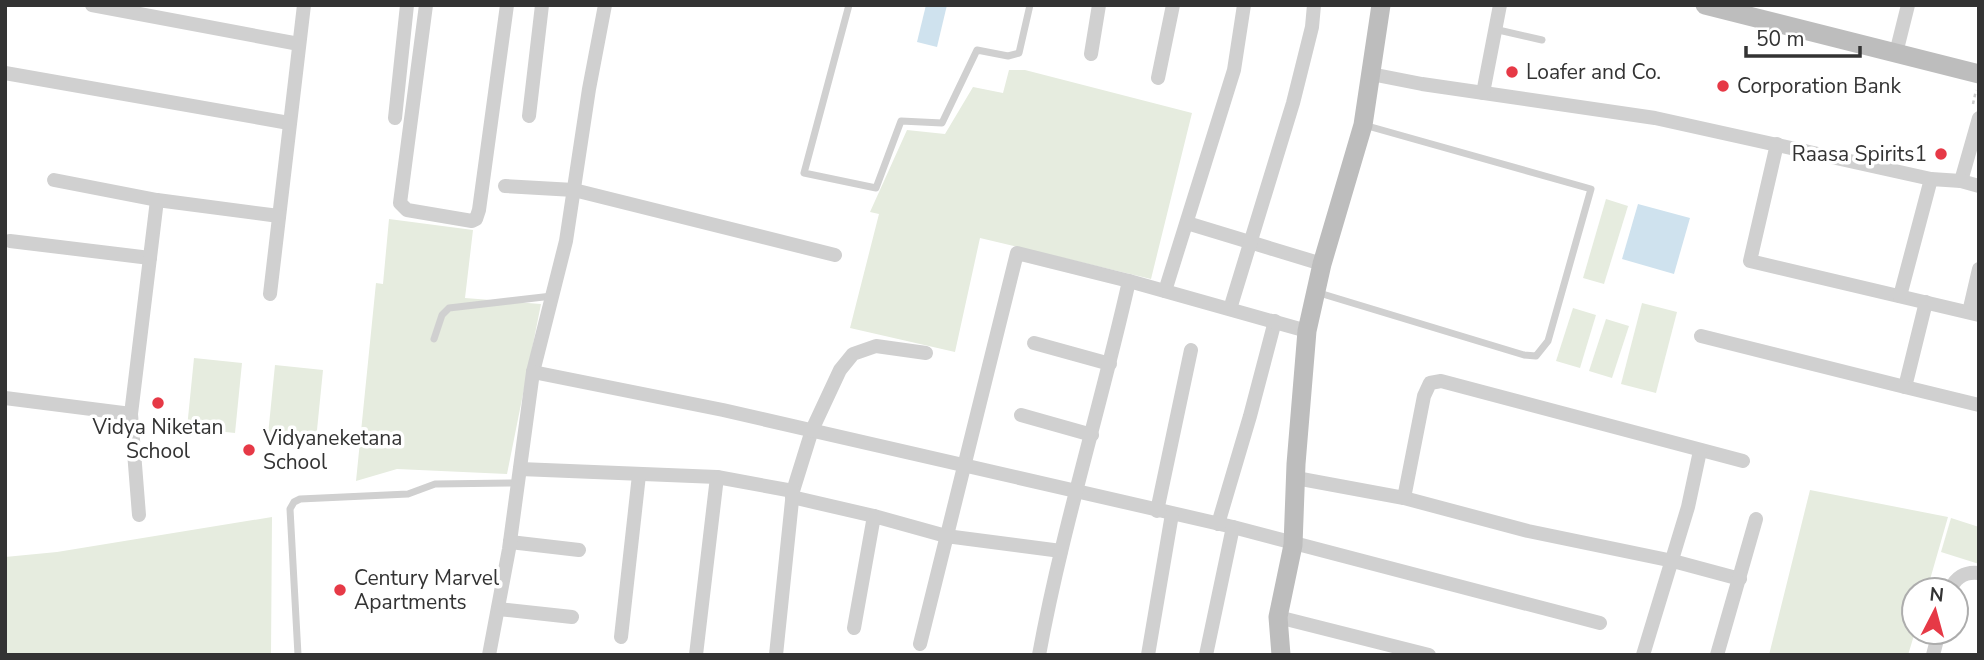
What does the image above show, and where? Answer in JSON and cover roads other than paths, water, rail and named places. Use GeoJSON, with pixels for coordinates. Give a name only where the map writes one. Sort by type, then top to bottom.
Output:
{"type":"FeatureCollection","features":[{"type":"Feature","properties":{"kind":"street"},"geometry":{"type":"LineString","coordinates":[[92,5],[299,44]]}},
{"type":"Feature","properties":{"kind":"street"},"geometry":{"type":"LineString","coordinates":[[270,294],[304,5]]}},
{"type":"Feature","properties":{"kind":"street"},"geometry":{"type":"LineString","coordinates":[[395,118],[407,5]]}},
{"type":"Feature","properties":{"kind":"street"},"geometry":{"type":"LineString","coordinates":[[426,5],[400,203],[407,210],[471,221],[476,219],[479,210],[507,5]]}},
{"type":"Feature","properties":{"kind":"street"},"geometry":{"type":"LineString","coordinates":[[529,116],[542,5]]}},
{"type":"Feature","properties":{"kind":"street"},"geometry":{"type":"LineString","coordinates":[[489,655],[510,542],[533,372],[566,241],[605,5]]}},
{"type":"Feature","properties":{"kind":"street"},"geometry":{"type":"LineString","coordinates":[[1091,54],[1099,5]]}},
{"type":"Feature","properties":{"kind":"street"},"geometry":{"type":"LineString","coordinates":[[1158,78],[1173,5]]}},
{"type":"Feature","properties":{"kind":"street"},"geometry":{"type":"LineString","coordinates":[[1165,291],[1234,70],[1244,5]]}},
{"type":"Feature","properties":{"kind":"street"},"geometry":{"type":"LineString","coordinates":[[1230,309],[1293,103],[1312,27],[1314,5]]}},
{"type":"Feature","properties":{"kind":"street"},"geometry":{"type":"LineString","coordinates":[[1281,655],[1278,617],[1293,545],[1307,331],[1322,264],[1363,125],[1381,5]]}},
{"type":"Feature","properties":{"kind":"street"},"geometry":{"type":"LineString","coordinates":[[1483,93],[1500,5]]}},
{"type":"Feature","properties":{"kind":"street"},"geometry":{"type":"LineString","coordinates":[[1705,5],[1731,8],[1979,74]]}},
{"type":"Feature","properties":{"kind":"street"},"geometry":{"type":"LineString","coordinates":[[1896,53],[1908,5]]}},
{"type":"Feature","properties":{"kind":"street"},"geometry":{"type":"LineString","coordinates":[[5,73],[289,123]]}},
{"type":"Feature","properties":{"kind":"street"},"geometry":{"type":"LineString","coordinates":[[1371,74],[1655,118],[1931,179],[1961,181],[1979,186]]}},
{"type":"Feature","properties":{"kind":"street"},"geometry":{"type":"LineString","coordinates":[[1961,181],[1979,118]]}},
{"type":"Feature","properties":{"kind":"street"},"geometry":{"type":"LineString","coordinates":[[1777,144],[1750,261],[1974,314],[1979,269]]}},
{"type":"Feature","properties":{"kind":"street"},"geometry":{"type":"LineString","coordinates":[[1900,296],[1931,179]]}},
{"type":"Feature","properties":{"kind":"street"},"geometry":{"type":"LineString","coordinates":[[54,180],[157,200],[279,216]]}},
{"type":"Feature","properties":{"kind":"street"},"geometry":{"type":"LineString","coordinates":[[505,186],[574,190],[835,255]]}},
{"type":"Feature","properties":{"kind":"street"},"geometry":{"type":"LineString","coordinates":[[139,515],[131,414],[157,200]]}},
{"type":"Feature","properties":{"kind":"street"},"geometry":{"type":"LineString","coordinates":[[1187,223],[1322,264]]}},
{"type":"Feature","properties":{"kind":"street"},"geometry":{"type":"LineString","coordinates":[[10,241],[150,258]]}},
{"type":"Feature","properties":{"kind":"street"},"geometry":{"type":"LineString","coordinates":[[920,644],[1017,253],[1307,331]]}},
{"type":"Feature","properties":{"kind":"street"},"geometry":{"type":"LineString","coordinates":[[1039,655],[1061,551],[1129,281]]}},
{"type":"Feature","properties":{"kind":"street"},"geometry":{"type":"LineString","coordinates":[[1905,387],[1926,302]]}},
{"type":"Feature","properties":{"kind":"street"},"geometry":{"type":"LineString","coordinates":[[1206,655],[1225,526],[1275,321]]}},
{"type":"Feature","properties":{"kind":"street"},"geometry":{"type":"LineString","coordinates":[[1701,336],[1979,404]]}},
{"type":"Feature","properties":{"kind":"street"},"geometry":{"type":"LineString","coordinates":[[1034,343],[1110,364]]}},
{"type":"Feature","properties":{"kind":"street"},"geometry":{"type":"LineString","coordinates":[[776,655],[793,494],[812,430],[840,370],[853,354],[876,346],[926,353]]}},
{"type":"Feature","properties":{"kind":"street"},"geometry":{"type":"LineString","coordinates":[[1148,655],[1164,513],[1191,350]]}},
{"type":"Feature","properties":{"kind":"street"},"geometry":{"type":"LineString","coordinates":[[533,372],[812,430],[1225,526],[1600,623]]}},
{"type":"Feature","properties":{"kind":"street"},"geometry":{"type":"LineString","coordinates":[[1404,498],[1424,396],[1430,383],[1441,381],[1743,461]]}},
{"type":"Feature","properties":{"kind":"street"},"geometry":{"type":"LineString","coordinates":[[5,398],[131,414]]}},
{"type":"Feature","properties":{"kind":"street"},"geometry":{"type":"LineString","coordinates":[[1021,415],[1092,435]]}},
{"type":"Feature","properties":{"kind":"street"},"geometry":{"type":"LineString","coordinates":[[1643,655],[1673,561],[1698,468],[1700,451]]}},
{"type":"Feature","properties":{"kind":"street"},"geometry":{"type":"LineString","coordinates":[[621,637],[639,475]]}},
{"type":"Feature","properties":{"kind":"street"},"geometry":{"type":"LineString","coordinates":[[519,476],[717,477],[793,494],[946,536],[1061,551]]}},
{"type":"Feature","properties":{"kind":"street"},"geometry":{"type":"LineString","coordinates":[[696,655],[717,477]]}},
{"type":"Feature","properties":{"kind":"street"},"geometry":{"type":"LineString","coordinates":[[1296,478],[1404,498],[1528,531],[1673,561],[1740,579]]}},
{"type":"Feature","properties":{"kind":"street"},"geometry":{"type":"LineString","coordinates":[[854,628],[874,516]]}},
{"type":"Feature","properties":{"kind":"street"},"geometry":{"type":"LineString","coordinates":[[1717,655],[1756,519]]}},
{"type":"Feature","properties":{"kind":"street"},"geometry":{"type":"LineString","coordinates":[[510,542],[579,550]]}},
{"type":"Feature","properties":{"kind":"street"},"geometry":{"type":"LineString","coordinates":[[1961,576],[1970,572],[1979,573]]}},
{"type":"Feature","properties":{"kind":"street"},"geometry":{"type":"LineString","coordinates":[[498,610],[572,617]]}},
{"type":"Feature","properties":{"kind":"street"},"geometry":{"type":"LineString","coordinates":[[1278,617],[1429,655]]}},
{"type":"Feature","properties":{"kind":"lane"},"geometry":{"type":"LineString","coordinates":[[849,5],[804,173],[876,188],[901,121],[942,123],[977,50],[1008,56],[1019,53],[1030,5]]}},
{"type":"Feature","properties":{"kind":"lane"},"geometry":{"type":"LineString","coordinates":[[1494,29],[1542,40]]}},
{"type":"Feature","properties":{"kind":"lane"},"geometry":{"type":"LineString","coordinates":[[1316,292],[1524,355],[1536,356],[1548,341],[1591,190],[1363,125]]}},
{"type":"Feature","properties":{"kind":"lane"},"geometry":{"type":"LineString","coordinates":[[434,340],[442,315],[449,308],[552,296]]}},
{"type":"Feature","properties":{"kind":"lane"},"geometry":{"type":"LineString","coordinates":[[298,655],[290,509],[294,502],[300,499],[408,494],[435,484],[519,476]]}},
{"type":"Feature","properties":{"kind":"water"},"geometry":{"type":"Polygon","coordinates":[[[926,5],[947,5],[937,47],[917,42],[926,5]]]}},
{"type":"Feature","properties":{"kind":"water"},"geometry":{"type":"Polygon","coordinates":[[[1638,204],[1690,218],[1674,274],[1622,259],[1638,204]]]}},
{"type":"Feature","properties":{"kind":"place","name":"Loafer and Co."},"geometry":{"type":"Point","coordinates":[1512,72]}},
{"type":"Feature","properties":{"kind":"place","name":"Corporation Bank"},"geometry":{"type":"Point","coordinates":[1723,86]}},
{"type":"Feature","properties":{"kind":"place","name":"Raasa Spirits1"},"geometry":{"type":"Point","coordinates":[1941,154]}},
{"type":"Feature","properties":{"kind":"place","name":"Vidya Niketan School"},"geometry":{"type":"Point","coordinates":[158,403]}},
{"type":"Feature","properties":{"kind":"place","name":"Vidyaneketana School"},"geometry":{"type":"Point","coordinates":[249,450]}},
{"type":"Feature","properties":{"kind":"place","name":"Century Marvel Apartments"},"geometry":{"type":"Point","coordinates":[340,590]}}]}
